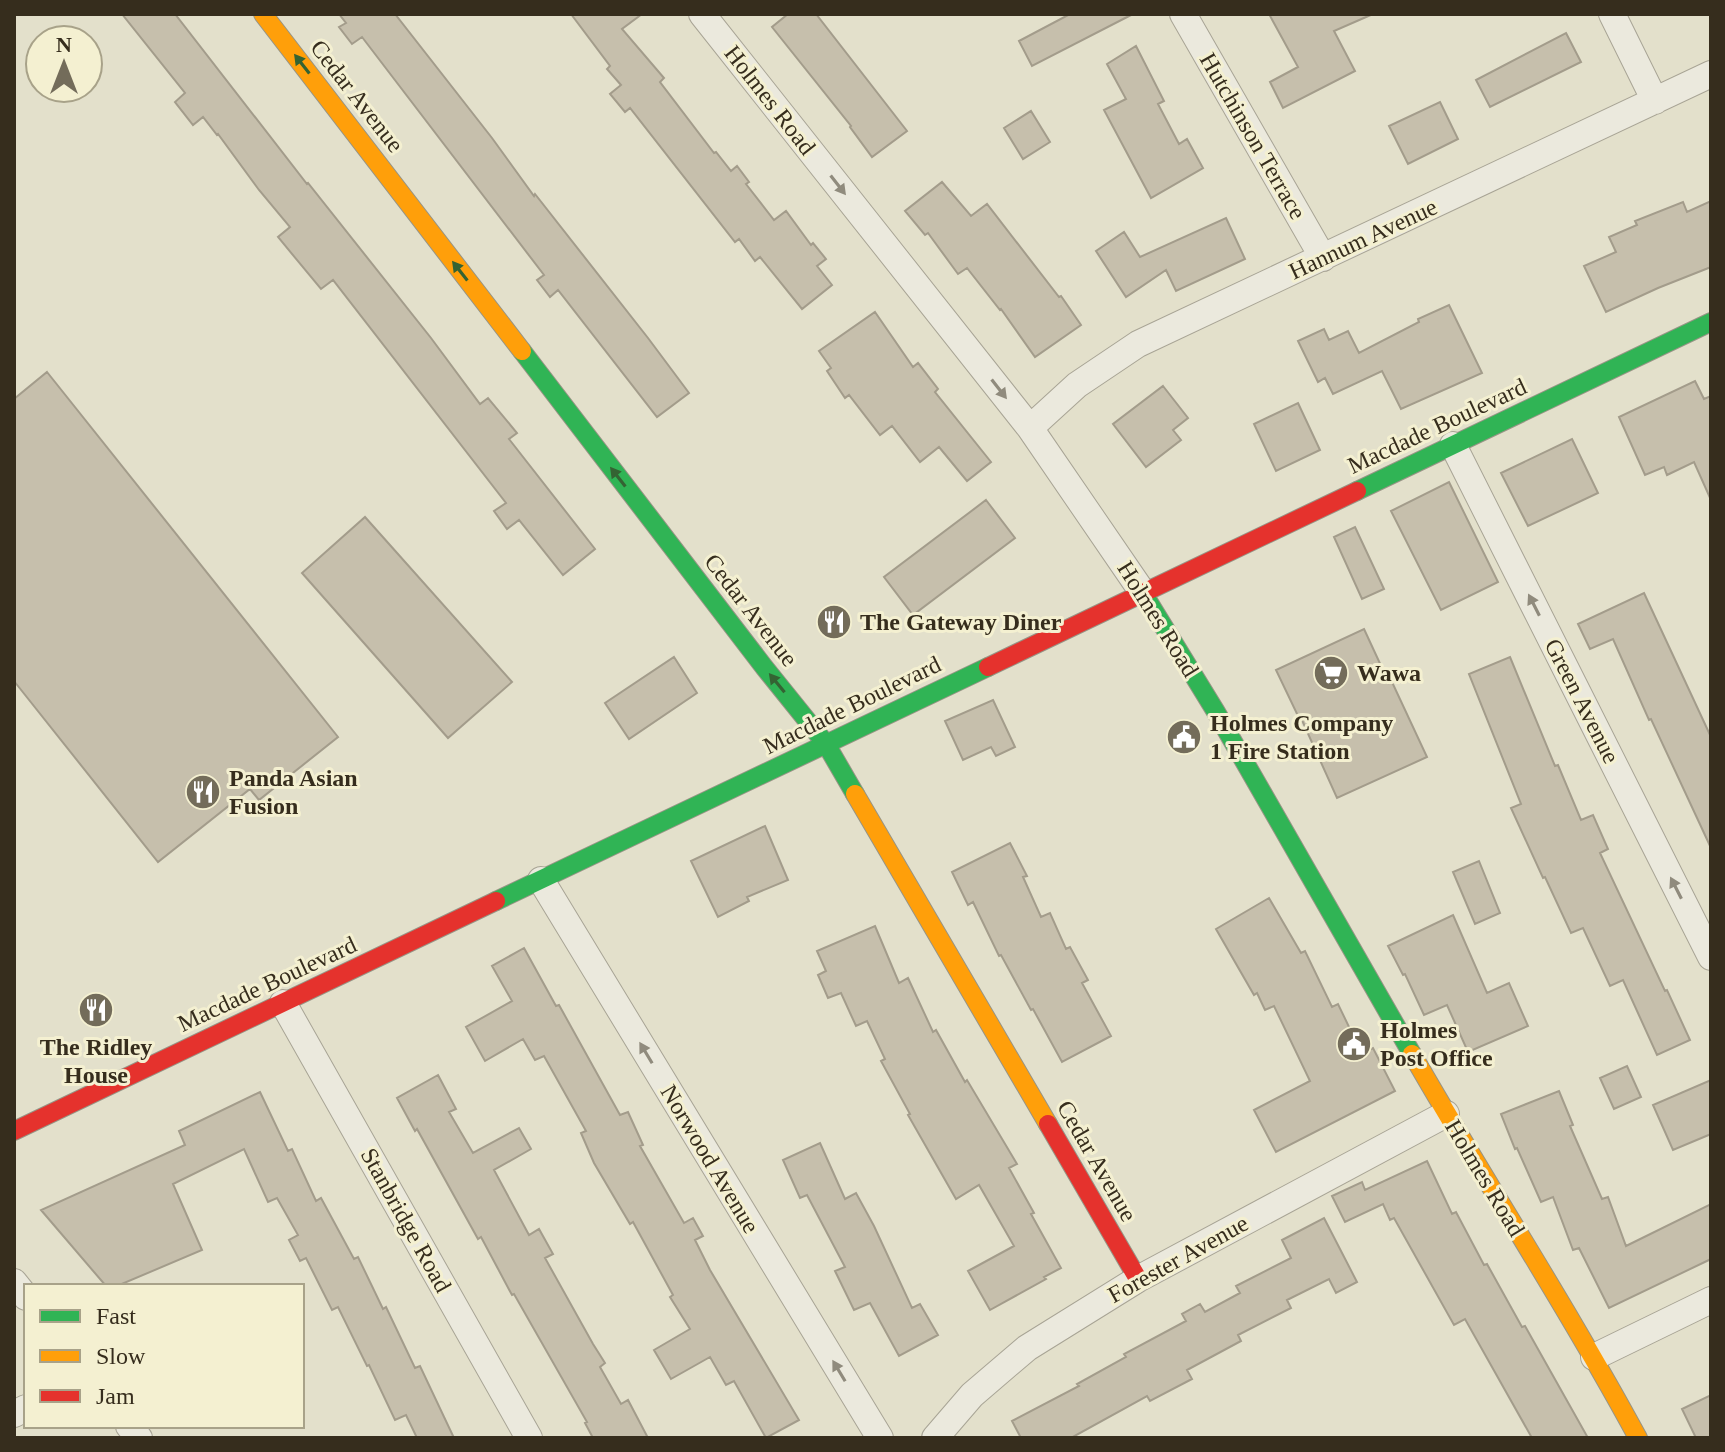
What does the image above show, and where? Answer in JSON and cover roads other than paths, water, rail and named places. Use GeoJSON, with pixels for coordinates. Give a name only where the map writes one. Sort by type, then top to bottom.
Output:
{"type":"FeatureCollection","features":[{"type":"Feature","properties":{"kind":"street","name":"Cedar Avenue"},"geometry":{"type":"LineString","coordinates":[[263,14],[826,744],[1138,1279]]}},
{"type":"Feature","properties":{"kind":"street","name":"Holmes Road"},"geometry":{"type":"LineString","coordinates":[[702,14],[1030,428],[1100,527],[1216,712],[1446,1114],[1594,1357],[1638,1438]]}},
{"type":"Feature","properties":{"kind":"street","name":"Hutchinson Terrace"},"geometry":{"type":"LineString","coordinates":[[1183,14],[1323,258]]}},
{"type":"Feature","properties":{"kind":"street"},"geometry":{"type":"LineString","coordinates":[[1612,14],[1655,101]]}},
{"type":"Feature","properties":{"kind":"street","name":"Hannum Avenue"},"geometry":{"type":"LineString","coordinates":[[1030,428],[1077,385],[1138,344],[1711,74]]}},
{"type":"Feature","properties":{"kind":"street","name":"Macdade Boulevard"},"geometry":{"type":"LineString","coordinates":[[14,1131],[1711,322]]}},
{"type":"Feature","properties":{"kind":"street","name":"Green Avenue"},"geometry":{"type":"LineString","coordinates":[[1453,445],[1711,957]]}},
{"type":"Feature","properties":{"kind":"street","name":"Norwood Avenue"},"geometry":{"type":"LineString","coordinates":[[541,880],[880,1438]]}},
{"type":"Feature","properties":{"kind":"street","name":"Stanbridge Road"},"geometry":{"type":"LineString","coordinates":[[283,1003],[529,1438]]}},
{"type":"Feature","properties":{"kind":"street","name":"Forester Avenue"},"geometry":{"type":"LineString","coordinates":[[935,1438],[972,1395],[1027,1348],[1138,1279],[1446,1114]]}},
{"type":"Feature","properties":{"kind":"street"},"geometry":{"type":"LineString","coordinates":[[1594,1357],[1711,1300]]}},
{"type":"Feature","properties":{"kind":"place","name":"The Gateway Diner"},"geometry":{"type":"Point","coordinates":[834,622]}},
{"type":"Feature","properties":{"kind":"place","name":"Wawa"},"geometry":{"type":"Point","coordinates":[1331,673]}},
{"type":"Feature","properties":{"kind":"place","name":"Holmes Company 1 Fire Station"},"geometry":{"type":"Point","coordinates":[1184,737]}},
{"type":"Feature","properties":{"kind":"place","name":"Panda Asian Fusion"},"geometry":{"type":"Point","coordinates":[203,792]}},
{"type":"Feature","properties":{"kind":"place","name":"The Ridley House"},"geometry":{"type":"Point","coordinates":[96,1010]}},
{"type":"Feature","properties":{"kind":"place","name":"Holmes Post Office"},"geometry":{"type":"Point","coordinates":[1354,1044]}}]}
